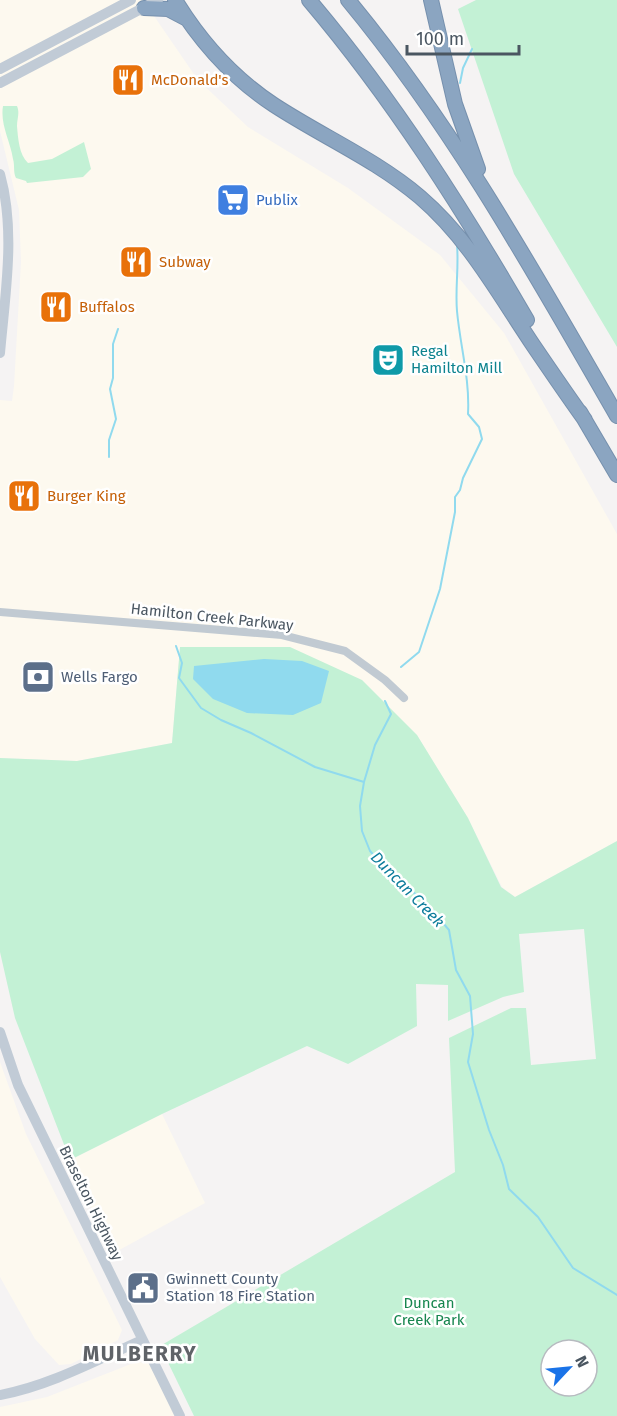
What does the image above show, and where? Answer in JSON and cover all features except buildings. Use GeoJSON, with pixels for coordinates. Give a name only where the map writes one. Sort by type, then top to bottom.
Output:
{"type":"FeatureCollection","features":[{"type":"Feature","properties":{"kind":"highway"},"geometry":{"type":"LineString","coordinates":[[175,0],[193,30],[236,76],[274,105],[380,166],[447,222],[483,268],[532,345],[585,420]]}},
{"type":"Feature","properties":{"kind":"highway"},"geometry":{"type":"LineString","coordinates":[[309,0],[381,90],[429,159],[475,230],[617,475]]}},
{"type":"Feature","properties":{"kind":"highway"},"geometry":{"type":"LineString","coordinates":[[348,0],[428,105],[487,193],[617,416]]}},
{"type":"Feature","properties":{"kind":"highway"},"geometry":{"type":"LineString","coordinates":[[431,0],[454,104],[487,193]]}},
{"type":"Feature","properties":{"kind":"highway"},"geometry":{"type":"LineString","coordinates":[[144,8],[168,9],[187,20]]}},
{"type":"Feature","properties":{"kind":"main road"},"geometry":{"type":"LineString","coordinates":[[0,69],[131,0]]}},
{"type":"Feature","properties":{"kind":"main road"},"geometry":{"type":"LineString","coordinates":[[0,83],[158,0]]}},
{"type":"Feature","properties":{"kind":"main road"},"geometry":{"type":"LineString","coordinates":[[0,63],[19,59]]}},
{"type":"Feature","properties":{"kind":"main road"},"geometry":{"type":"LineString","coordinates":[[0,91],[15,75]]}},
{"type":"Feature","properties":{"kind":"main road"},"geometry":{"type":"LineString","coordinates":[[0,174],[6,206],[8,245],[0,353]]}},
{"type":"Feature","properties":{"kind":"main road","name":"Braselton Highway"},"geometry":{"type":"LineString","coordinates":[[0,1032],[18,1085],[180,1416]]}},
{"type":"Feature","properties":{"kind":"main road"},"geometry":{"type":"LineString","coordinates":[[0,1395],[69,1372],[142,1340]]}},
{"type":"Feature","properties":{"kind":"street","name":"Hamilton Creek Parkway"},"geometry":{"type":"LineString","coordinates":[[0,612],[282,635],[345,651],[385,680],[404,698]]}},
{"type":"Feature","properties":{"kind":"shaded area"},"geometry":{"type":"Polygon","coordinates":[[[0,0],[143,0],[198,80],[248,127],[348,188],[440,255],[504,333],[617,534],[617,841],[515,897],[502,887],[468,818],[417,735],[362,680],[180,648],[172,743],[77,761],[0,758],[0,400],[12,401],[21,262],[19,210],[0,131],[0,0]]]}},
{"type":"Feature","properties":{"kind":"shaded area"},"geometry":{"type":"Polygon","coordinates":[[[0,1062],[26,1134],[122,1330],[118,1340],[71,1364],[59,1365],[35,1339],[0,1277],[0,1062]]]}},
{"type":"Feature","properties":{"kind":"shaded area"},"geometry":{"type":"Polygon","coordinates":[[[162,1114],[205,1203],[112,1254],[70,1160],[162,1114]]]}},
{"type":"Feature","properties":{"kind":"shaded area"},"geometry":{"type":"Polygon","coordinates":[[[136,1362],[150,1363],[176,1416],[0,1416],[0,1407],[47,1397],[136,1362]]]}},
{"type":"Feature","properties":{"kind":"green space"},"geometry":{"type":"Polygon","coordinates":[[[476,0],[617,0],[617,347],[514,174],[458,9],[476,0]]]}},
{"type":"Feature","properties":{"kind":"green space"},"geometry":{"type":"Polygon","coordinates":[[[3,106],[17,106],[20,146],[28,163],[52,159],[84,142],[91,169],[83,177],[27,183],[16,178],[3,120],[3,106]]]}},
{"type":"Feature","properties":{"kind":"green space","name":"Duncan Creek Park"},"geometry":{"type":"Polygon","coordinates":[[[180,647],[290,647],[362,680],[417,735],[468,818],[501,887],[515,897],[617,841],[617,1416],[194,1416],[160,1346],[455,1172],[449,1038],[511,1008],[526,1008],[531,1065],[596,1059],[584,929],[519,934],[524,992],[503,997],[448,1021],[448,985],[416,984],[417,1026],[348,1064],[307,1046],[70,1160],[15,1018],[0,952],[0,758],[77,761],[172,743],[180,647]]]}},
{"type":"Feature","properties":{"kind":"water"},"geometry":{"type":"Polygon","coordinates":[[[264,659],[302,661],[329,671],[321,703],[293,715],[247,713],[213,699],[193,679],[194,666],[264,659]]]}},
{"type":"Feature","properties":{"kind":"waterway"},"geometry":{"type":"LineString","coordinates":[[460,83],[463,68],[472,49]]}},
{"type":"Feature","properties":{"kind":"waterway"},"geometry":{"type":"LineString","coordinates":[[401,667],[419,652],[440,589],[455,512],[455,497],[482,439],[479,427],[468,414],[466,375],[457,311],[457,245]]}},
{"type":"Feature","properties":{"kind":"waterway","name":"Duncan Creek"},"geometry":{"type":"LineString","coordinates":[[109,457],[109,440],[116,419],[110,389],[113,378],[113,344],[118,329]]}},
{"type":"Feature","properties":{"kind":"waterway","name":"Duncan Creek"},"geometry":{"type":"LineString","coordinates":[[176,646],[182,663],[179,678],[201,708],[315,767],[364,782]]}},
{"type":"Feature","properties":{"kind":"waterway","name":"Duncan Creek"},"geometry":{"type":"LineString","coordinates":[[385,701],[391,714],[375,745],[364,782],[360,806],[362,831],[370,851],[388,871],[426,903],[449,930],[456,970],[470,996],[473,1034],[468,1062],[509,1189],[538,1217],[573,1268],[617,1295]]}},
{"type":"Feature","properties":{"kind":"place","name":"McDonald's"},"geometry":{"type":"Point","coordinates":[128,80]}},
{"type":"Feature","properties":{"kind":"place","name":"Publix"},"geometry":{"type":"Point","coordinates":[233,200]}},
{"type":"Feature","properties":{"kind":"place","name":"Subway"},"geometry":{"type":"Point","coordinates":[136,262]}},
{"type":"Feature","properties":{"kind":"place","name":"Buffalos"},"geometry":{"type":"Point","coordinates":[56,307]}},
{"type":"Feature","properties":{"kind":"place","name":"Regal Hamilton Mill"},"geometry":{"type":"Point","coordinates":[388,360]}},
{"type":"Feature","properties":{"kind":"place","name":"Burger King"},"geometry":{"type":"Point","coordinates":[24,496]}},
{"type":"Feature","properties":{"kind":"place","name":"Wells Fargo"},"geometry":{"type":"Point","coordinates":[38,677]}},
{"type":"Feature","properties":{"kind":"place","name":"Gwinnett County Station 18 Fire Station"},"geometry":{"type":"Point","coordinates":[143,1288]}},
{"type":"Feature","properties":{"kind":"district","name":"MULBERRY"},"geometry":{"type":"Point","coordinates":[140,1354]}}]}
